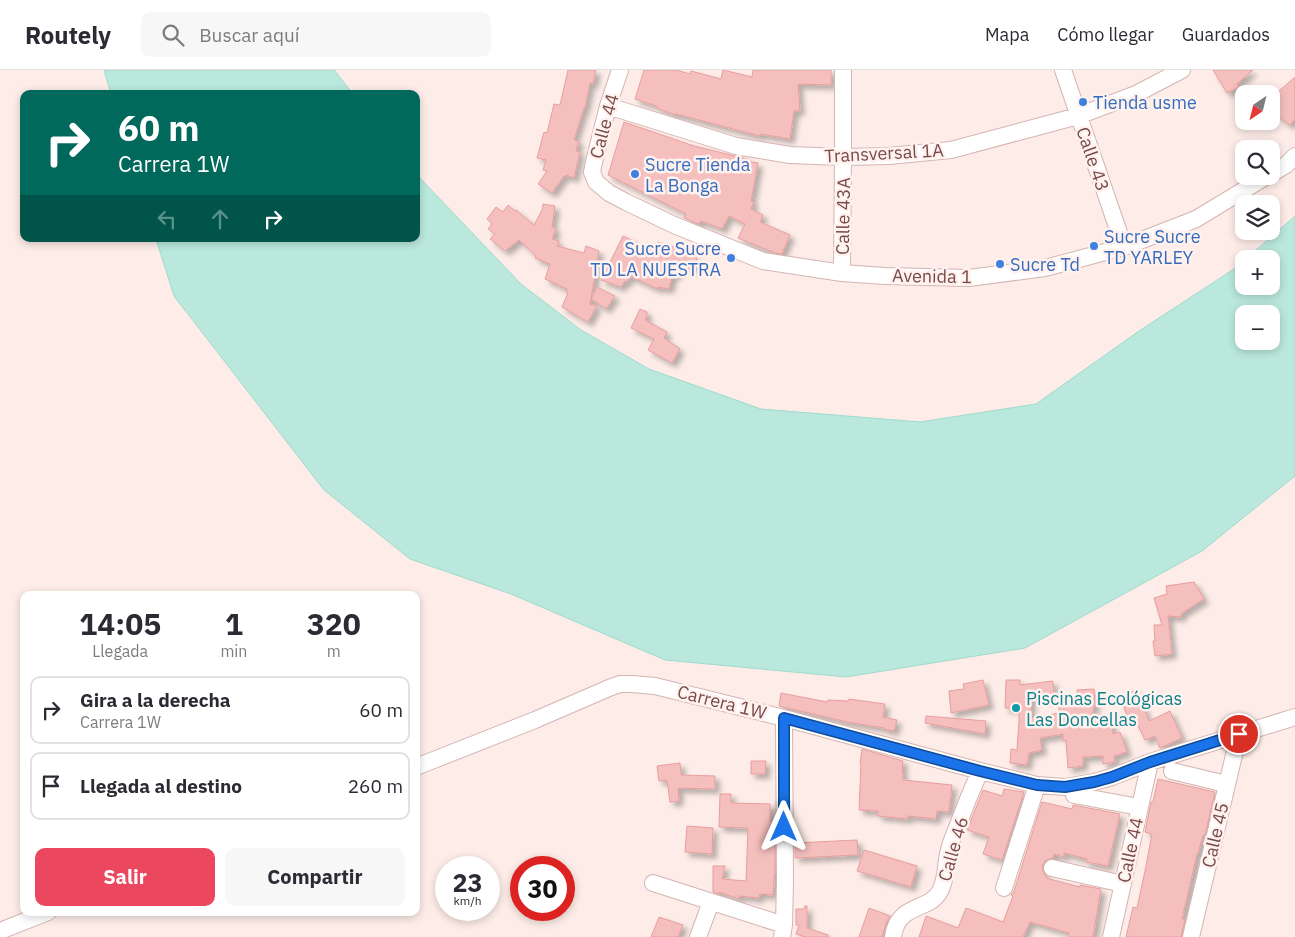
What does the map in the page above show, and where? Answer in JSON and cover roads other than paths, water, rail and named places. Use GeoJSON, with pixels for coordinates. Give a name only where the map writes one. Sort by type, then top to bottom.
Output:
{"type":"FeatureCollection","features":[{"type":"Feature","properties":{"kind":"street","name":"Calle 44"},"geometry":{"type":"LineString","coordinates":[[596,182],[592,172],[594,162],[608,106],[620,70]]}},
{"type":"Feature","properties":{"kind":"street","name":"Calle 43A"},"geometry":{"type":"LineString","coordinates":[[842,272],[843,70]]}},
{"type":"Feature","properties":{"kind":"street","name":"Calle 43"},"geometry":{"type":"LineString","coordinates":[[1063,70],[1124,247]]}},
{"type":"Feature","properties":{"kind":"street","name":"Transversal 1A"},"geometry":{"type":"LineString","coordinates":[[608,106],[736,146],[790,155],[843,158],[888,156],[951,150],[1078,116],[1136,94],[1182,70]]}},
{"type":"Feature","properties":{"kind":"street"},"geometry":{"type":"LineString","coordinates":[[1280,169],[1295,156]]}},
{"type":"Feature","properties":{"kind":"street","name":"Avenida 1"},"geometry":{"type":"LineString","coordinates":[[596,182],[609,193],[674,225],[763,261],[885,276],[969,278],[1044,268],[1124,247],[1196,218],[1252,185]]}},
{"type":"Feature","properties":{"kind":"street","name":"Carrera 1W"},"geometry":{"type":"LineString","coordinates":[[420,765],[620,684],[655,686],[784,718],[980,771],[1037,785],[1065,787],[1112,777],[1150,762],[1295,716]]}},
{"type":"Feature","properties":{"kind":"street"},"geometry":{"type":"LineString","coordinates":[[653,883],[711,902],[783,931],[784,718]]}},
{"type":"Feature","properties":{"kind":"street","name":"Calle 45"},"geometry":{"type":"LineString","coordinates":[[1191,937],[1239,734]]}},
{"type":"Feature","properties":{"kind":"street","name":"Calle 44"},"geometry":{"type":"LineString","coordinates":[[1111,937],[1150,762]]}},
{"type":"Feature","properties":{"kind":"street","name":"Calle 46"},"geometry":{"type":"LineString","coordinates":[[893,937],[898,922],[905,913],[927,903],[940,892],[948,850],[980,771]]}},
{"type":"Feature","properties":{"kind":"street"},"geometry":{"type":"LineString","coordinates":[[1172,771],[1226,784]]}},
{"type":"Feature","properties":{"kind":"street"},"geometry":{"type":"LineString","coordinates":[[1004,888],[1037,785]]}},
{"type":"Feature","properties":{"kind":"street"},"geometry":{"type":"LineString","coordinates":[[1074,794],[1139,807]]}},
{"type":"Feature","properties":{"kind":"street"},"geometry":{"type":"LineString","coordinates":[[1052,868],[1123,884]]}},
{"type":"Feature","properties":{"kind":"street"},"geometry":{"type":"LineString","coordinates":[[698,937],[711,902]]}},
{"type":"Feature","properties":{"kind":"street"},"geometry":{"type":"LineString","coordinates":[[0,931],[38,916]]}},
{"type":"Feature","properties":{"kind":"water"},"geometry":{"type":"Polygon","coordinates":[[[104,70],[334,70],[350,90],[110,90],[104,70]]]}},
{"type":"Feature","properties":{"kind":"water"},"geometry":{"type":"Polygon","coordinates":[[[420,178],[521,284],[581,330],[649,369],[761,409],[920,422],[1036,404],[1139,331],[1235,268],[1235,295],[1280,295],[1280,250],[1256,250],[1268,240],[1280,240],[1280,229],[1295,216],[1295,476],[1202,551],[1025,648],[846,677],[665,660],[511,594],[410,559],[324,490],[174,296],[157,242],[420,242],[420,178]]]}},
{"type":"Feature","properties":{"kind":"place","name":"Tienda usme"},"geometry":{"type":"Point","coordinates":[1083,102]}},
{"type":"Feature","properties":{"kind":"place","name":"Sucre Tienda La Bonga"},"geometry":{"type":"Point","coordinates":[635,174]}},
{"type":"Feature","properties":{"kind":"place","name":"Sucre Sucre TD YARLEY"},"geometry":{"type":"Point","coordinates":[1094,246]}},
{"type":"Feature","properties":{"kind":"place","name":"Sucre Sucre TD LA NUESTRA"},"geometry":{"type":"Point","coordinates":[731,258]}},
{"type":"Feature","properties":{"kind":"place","name":"Sucre Td"},"geometry":{"type":"Point","coordinates":[1000,264]}},
{"type":"Feature","properties":{"kind":"place","name":"Piscinas Ecológicas Las Doncellas"},"geometry":{"type":"Point","coordinates":[1016,708]}}]}
